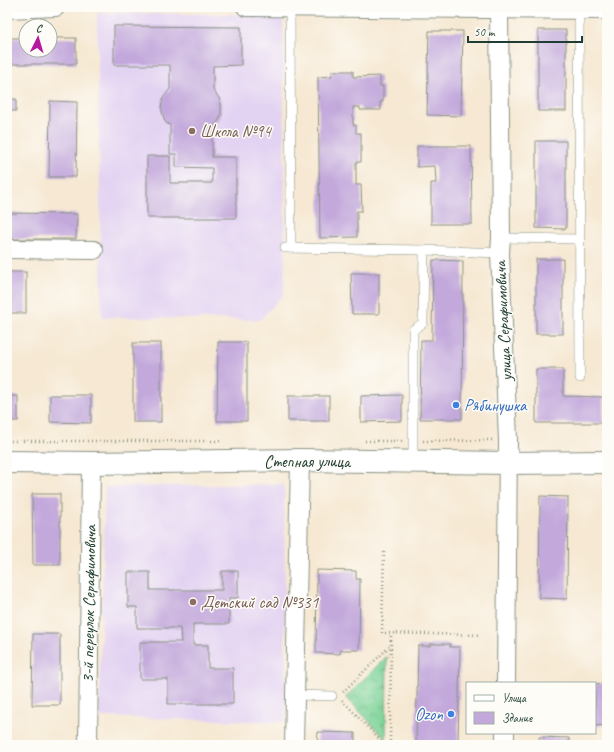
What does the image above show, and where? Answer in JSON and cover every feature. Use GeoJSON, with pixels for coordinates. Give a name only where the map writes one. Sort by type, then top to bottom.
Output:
{"type":"FeatureCollection","features":[{"type":"Feature","properties":{"kind":"street"},"geometry":{"type":"LineString","coordinates":[[7,9],[56,7]]}},
{"type":"Feature","properties":{"kind":"street"},"geometry":{"type":"LineString","coordinates":[[246,7],[607,10]]}},
{"type":"Feature","properties":{"kind":"street","name":"улица Серафимовича"},"geometry":{"type":"LineString","coordinates":[[499,8],[500,246],[508,440],[506,682]]}},
{"type":"Feature","properties":{"kind":"street"},"geometry":{"type":"LineString","coordinates":[[7,249],[94,250]]}},
{"type":"Feature","properties":{"kind":"street"},"geometry":{"type":"LineString","coordinates":[[294,745],[300,460]]}},
{"type":"Feature","properties":{"kind":"street","name":"Степная улица"},"geometry":{"type":"LineString","coordinates":[[7,462],[91,463],[300,460],[508,463],[607,462]]}},
{"type":"Feature","properties":{"kind":"street","name":"3-й переулок Серафимовича"},"geometry":{"type":"LineString","coordinates":[[88,745],[91,463]]}},
{"type":"Feature","properties":{"kind":"street"},"geometry":{"type":"LineString","coordinates":[[505,734],[505,745]]}},
{"type":"Feature","properties":{"kind":"lane"},"geometry":{"type":"LineString","coordinates":[[294,7],[288,248],[424,250],[500,246],[579,239]]}},
{"type":"Feature","properties":{"kind":"lane"},"geometry":{"type":"LineString","coordinates":[[579,10],[580,378]]}},
{"type":"Feature","properties":{"kind":"lane"},"geometry":{"type":"LineString","coordinates":[[413,461],[413,330],[423,323],[424,250]]}},
{"type":"Feature","properties":{"kind":"lane"},"geometry":{"type":"LineString","coordinates":[[295,695],[332,696]]}},
{"type":"Feature","properties":{"kind":"path"},"geometry":{"type":"LineString","coordinates":[[384,552],[382,633],[481,635]]}},
{"type":"Feature","properties":{"kind":"path"},"geometry":{"type":"LineString","coordinates":[[390,745],[392,634]]}},
{"type":"Feature","properties":{"kind":"path"},"geometry":{"type":"LineString","coordinates":[[386,745],[338,696],[391,645]]}},
{"type":"Feature","properties":{"kind":"shaded area","name":"Школа №94"},"geometry":{"type":"Polygon","coordinates":[[[97,13],[283,15],[284,294],[260,320],[102,317],[97,13]]]}},
{"type":"Feature","properties":{"kind":"shaded area","name":"Детский сад №331"},"geometry":{"type":"Polygon","coordinates":[[[284,484],[286,722],[99,717],[105,487],[284,484]]]}},
{"type":"Feature","properties":{"kind":"green space"},"geometry":{"type":"Polygon","coordinates":[[[387,656],[386,739],[346,697],[387,656]]]}},
{"type":"Feature","properties":{"kind":"building"},"geometry":{"type":"Polygon","coordinates":[[[114,26],[241,27],[241,65],[213,66],[213,90],[219,98],[221,104],[221,115],[216,124],[212,127],[212,157],[236,157],[236,218],[147,218],[147,156],[170,156],[170,183],[212,183],[212,168],[176,167],[176,154],[170,154],[170,125],[166,123],[164,119],[161,107],[163,98],[170,89],[170,65],[114,65],[114,26]]]}},
{"type":"Feature","properties":{"kind":"building"},"geometry":{"type":"Polygon","coordinates":[[[538,30],[566,30],[566,111],[538,111],[538,30]]]}},
{"type":"Feature","properties":{"kind":"building"},"geometry":{"type":"Polygon","coordinates":[[[607,30],[607,57],[606,57],[607,30]]]}},
{"type":"Feature","properties":{"kind":"building"},"geometry":{"type":"Polygon","coordinates":[[[429,31],[463,31],[461,116],[427,115],[429,31]]]}},
{"type":"Feature","properties":{"kind":"building"},"geometry":{"type":"Polygon","coordinates":[[[7,38],[18,38],[18,58],[58,58],[58,38],[76,38],[76,64],[7,64],[7,38]]]}},
{"type":"Feature","properties":{"kind":"building"},"geometry":{"type":"Polygon","coordinates":[[[332,71],[353,71],[353,77],[380,76],[380,86],[383,86],[383,102],[380,102],[381,110],[360,110],[360,107],[353,107],[353,125],[356,125],[356,133],[361,133],[361,162],[356,162],[356,185],[361,185],[362,211],[357,211],[357,237],[320,238],[318,77],[332,76],[332,71]]]}},
{"type":"Feature","properties":{"kind":"building"},"geometry":{"type":"Polygon","coordinates":[[[7,99],[16,99],[16,111],[7,111],[7,99]]]}},
{"type":"Feature","properties":{"kind":"building"},"geometry":{"type":"Polygon","coordinates":[[[50,101],[77,102],[76,177],[49,177],[50,101]]]}},
{"type":"Feature","properties":{"kind":"building"},"geometry":{"type":"Polygon","coordinates":[[[536,141],[566,141],[566,229],[536,228],[536,141]]]}},
{"type":"Feature","properties":{"kind":"building"},"geometry":{"type":"Polygon","coordinates":[[[417,146],[471,146],[472,224],[431,224],[431,183],[436,183],[435,166],[417,167],[417,146]]]}},
{"type":"Feature","properties":{"kind":"building"},"geometry":{"type":"Polygon","coordinates":[[[7,213],[77,214],[76,239],[7,239],[7,213]]]}},
{"type":"Feature","properties":{"kind":"building"},"geometry":{"type":"Polygon","coordinates":[[[536,259],[563,259],[563,334],[536,334],[536,259]]]}},
{"type":"Feature","properties":{"kind":"building"},"geometry":{"type":"Polygon","coordinates":[[[433,260],[463,261],[462,419],[420,419],[421,340],[432,340],[433,260]]]}},
{"type":"Feature","properties":{"kind":"building"},"geometry":{"type":"Polygon","coordinates":[[[7,272],[26,272],[26,313],[7,313],[7,272]]]}},
{"type":"Feature","properties":{"kind":"building"},"geometry":{"type":"Polygon","coordinates":[[[351,273],[379,273],[379,314],[352,314],[351,273]]]}},
{"type":"Feature","properties":{"kind":"building"},"geometry":{"type":"Polygon","coordinates":[[[218,342],[247,342],[247,421],[217,421],[218,342]]]}},
{"type":"Feature","properties":{"kind":"building"},"geometry":{"type":"Polygon","coordinates":[[[133,343],[161,343],[161,422],[133,422],[133,343]]]}},
{"type":"Feature","properties":{"kind":"building"},"geometry":{"type":"Polygon","coordinates":[[[536,369],[563,369],[563,396],[603,397],[603,423],[536,423],[536,369]]]}},
{"type":"Feature","properties":{"kind":"building"},"geometry":{"type":"Polygon","coordinates":[[[50,395],[91,395],[91,423],[50,422],[50,395]]]}},
{"type":"Feature","properties":{"kind":"building"},"geometry":{"type":"Polygon","coordinates":[[[402,395],[402,421],[361,422],[361,396],[402,395]]]}},
{"type":"Feature","properties":{"kind":"building"},"geometry":{"type":"Polygon","coordinates":[[[7,396],[18,396],[18,421],[7,421],[7,396]]]}},
{"type":"Feature","properties":{"kind":"building"},"geometry":{"type":"Polygon","coordinates":[[[288,396],[329,396],[329,421],[288,421],[288,396]]]}},
{"type":"Feature","properties":{"kind":"building"},"geometry":{"type":"Polygon","coordinates":[[[32,494],[60,494],[60,565],[33,565],[32,494]]]}},
{"type":"Feature","properties":{"kind":"building"},"geometry":{"type":"Polygon","coordinates":[[[540,496],[568,497],[567,599],[539,598],[540,496]]]}},
{"type":"Feature","properties":{"kind":"building"},"geometry":{"type":"Polygon","coordinates":[[[317,570],[356,571],[356,579],[360,579],[359,650],[341,650],[340,654],[316,653],[317,570]]]}},
{"type":"Feature","properties":{"kind":"building"},"geometry":{"type":"Polygon","coordinates":[[[222,571],[238,571],[238,598],[229,598],[229,624],[193,624],[193,645],[208,645],[208,668],[233,668],[233,704],[168,704],[168,679],[140,679],[140,642],[181,642],[180,628],[137,628],[137,607],[128,607],[128,572],[150,572],[150,590],[222,590],[222,571]]]}},
{"type":"Feature","properties":{"kind":"building"},"geometry":{"type":"Polygon","coordinates":[[[33,634],[60,634],[60,705],[32,705],[33,634]]]}},
{"type":"Feature","properties":{"kind":"building"},"geometry":{"type":"Polygon","coordinates":[[[430,644],[450,644],[450,647],[460,647],[458,745],[416,745],[418,646],[430,646],[430,644]]]}},
{"type":"Feature","properties":{"kind":"building"},"geometry":{"type":"Polygon","coordinates":[[[604,683],[606,725],[596,726],[596,684],[604,683]]]}},
{"type":"Feature","properties":{"kind":"building"},"geometry":{"type":"Polygon","coordinates":[[[318,732],[355,733],[355,745],[317,745],[318,732]]]}},
{"type":"Feature","properties":{"kind":"building"},"geometry":{"type":"Polygon","coordinates":[[[539,737],[569,738],[569,745],[539,745],[539,737]]]}},
{"type":"Feature","properties":{"kind":"place","name":"Школа №94"},"geometry":{"type":"Point","coordinates":[192,131]}},
{"type":"Feature","properties":{"kind":"place","name":"Рябинушка"},"geometry":{"type":"Point","coordinates":[456,405]}},
{"type":"Feature","properties":{"kind":"place","name":"Детский сад №331"},"geometry":{"type":"Point","coordinates":[193,602]}},
{"type":"Feature","properties":{"kind":"place","name":"Ozon"},"geometry":{"type":"Point","coordinates":[451,714]}}]}
